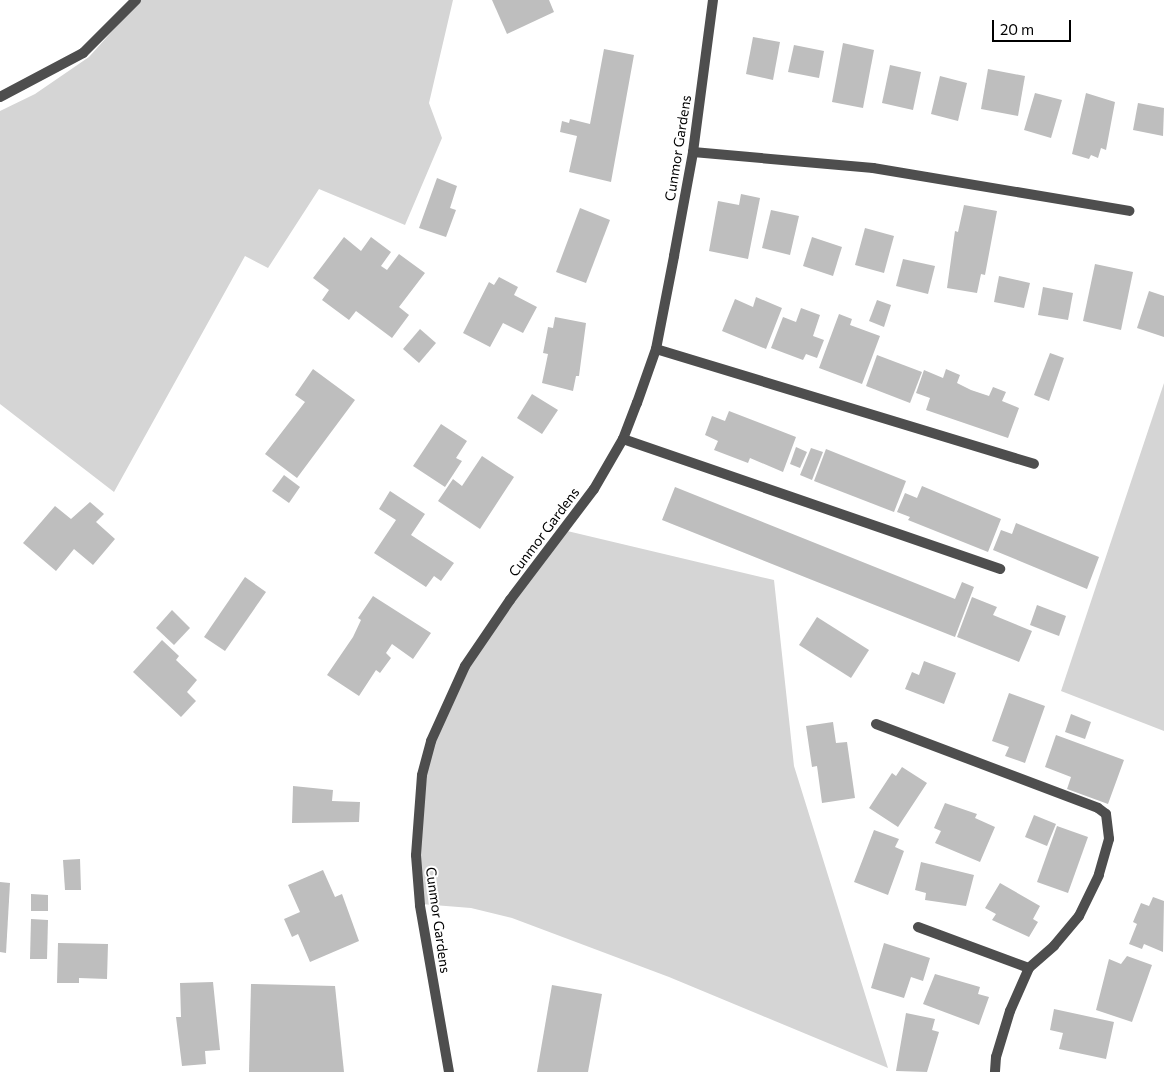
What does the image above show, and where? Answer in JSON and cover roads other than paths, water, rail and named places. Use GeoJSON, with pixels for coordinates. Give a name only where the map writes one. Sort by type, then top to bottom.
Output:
{"type":"FeatureCollection","features":[{"type":"Feature","properties":{"kind":"street"},"geometry":{"type":"LineString","coordinates":[[0,97],[83,53],[136,0]]}},
{"type":"Feature","properties":{"kind":"street","name":"Cunmor Gardens"},"geometry":{"type":"LineString","coordinates":[[449,1072],[420,905],[416,856],[422,775],[430,741],[465,666],[510,600],[594,489],[623,439],[656,350],[692,152],[713,0]]}},
{"type":"Feature","properties":{"kind":"street"},"geometry":{"type":"LineString","coordinates":[[692,152],[874,168],[1129,211]]}},
{"type":"Feature","properties":{"kind":"street"},"geometry":{"type":"LineString","coordinates":[[656,350],[1034,464]]}},
{"type":"Feature","properties":{"kind":"street"},"geometry":{"type":"LineString","coordinates":[[623,439],[1000,568]]}},
{"type":"Feature","properties":{"kind":"street"},"geometry":{"type":"LineString","coordinates":[[876,724],[1098,808],[1106,814],[1110,826],[1106,856],[1083,908],[1054,946],[1029,968],[1010,1011],[996,1058],[995,1072]]}},
{"type":"Feature","properties":{"kind":"street"},"geometry":{"type":"LineString","coordinates":[[918,927],[1029,968]]}}]}
